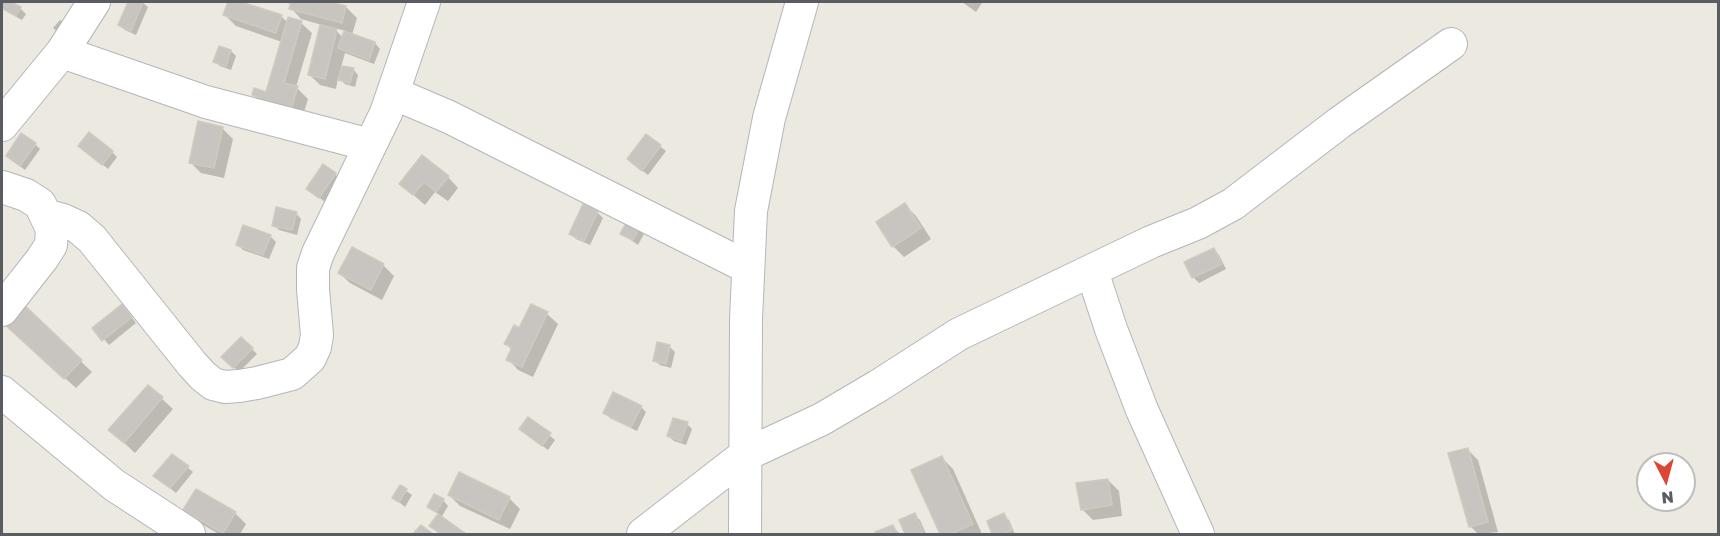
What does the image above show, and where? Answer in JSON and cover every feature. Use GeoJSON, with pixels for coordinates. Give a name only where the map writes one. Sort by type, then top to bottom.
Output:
{"type":"FeatureCollection","features":[{"type":"Feature","properties":{"kind":"street"},"geometry":{"type":"LineString","coordinates":[[2,125],[62,52],[94,2]]}},
{"type":"Feature","properties":{"kind":"street"},"geometry":{"type":"LineString","coordinates":[[48,216],[63,219],[92,238],[203,376],[213,384],[225,387],[268,381],[292,374],[302,368],[310,358],[317,335],[313,268],[318,253],[386,113],[424,2]]}},
{"type":"Feature","properties":{"kind":"street"},"geometry":{"type":"LineString","coordinates":[[745,534],[747,267],[750,211],[769,118],[802,2]]}},
{"type":"Feature","properties":{"kind":"street"},"geometry":{"type":"LineString","coordinates":[[643,534],[745,455],[822,418],[878,386],[959,334],[1151,242],[1198,223],[1233,204],[1348,116],[1451,44]]}},
{"type":"Feature","properties":{"kind":"street"},"geometry":{"type":"LineString","coordinates":[[62,52],[206,102],[370,145]]}},
{"type":"Feature","properties":{"kind":"street"},"geometry":{"type":"LineString","coordinates":[[393,93],[449,117],[747,267]]}},
{"type":"Feature","properties":{"kind":"street"},"geometry":{"type":"LineString","coordinates":[[2,187],[26,195],[40,204],[48,216],[52,229],[51,244],[42,259],[2,310]]}},
{"type":"Feature","properties":{"kind":"street"},"geometry":{"type":"LineString","coordinates":[[1092,271],[1142,410],[1198,534]]}},
{"type":"Feature","properties":{"kind":"street"},"geometry":{"type":"LineString","coordinates":[[2,392],[114,485],[189,534]]}},
{"type":"Feature","properties":{"kind":"building"},"geometry":{"type":"Polygon","coordinates":[[[2,2],[11,2],[21,7],[16,16],[2,8],[2,2]]]}},
{"type":"Feature","properties":{"kind":"building"},"geometry":{"type":"Polygon","coordinates":[[[128,2],[143,2],[131,31],[118,25],[128,2]]]}},
{"type":"Feature","properties":{"kind":"building"},"geometry":{"type":"Polygon","coordinates":[[[228,2],[241,2],[282,15],[276,33],[223,15],[228,2]]]}},
{"type":"Feature","properties":{"kind":"building"},"geometry":{"type":"Polygon","coordinates":[[[291,2],[330,2],[346,6],[342,23],[289,9],[291,2]]]}},
{"type":"Feature","properties":{"kind":"building"},"geometry":{"type":"Polygon","coordinates":[[[288,17],[302,21],[284,83],[298,86],[290,112],[260,103],[261,98],[252,95],[254,88],[266,92],[288,17]]]}},
{"type":"Feature","properties":{"kind":"building"},"geometry":{"type":"Polygon","coordinates":[[[320,25],[337,29],[325,79],[308,75],[320,25]]]}},
{"type":"Feature","properties":{"kind":"building"},"geometry":{"type":"Polygon","coordinates":[[[344,31],[375,42],[369,60],[338,48],[344,31]]]}},
{"type":"Feature","properties":{"kind":"building"},"geometry":{"type":"Polygon","coordinates":[[[219,46],[231,50],[226,66],[213,62],[219,46]]]}},
{"type":"Feature","properties":{"kind":"building"},"geometry":{"type":"Polygon","coordinates":[[[342,66],[354,68],[350,83],[338,80],[342,66]]]}},
{"type":"Feature","properties":{"kind":"building"},"geometry":{"type":"Polygon","coordinates":[[[198,121],[223,127],[214,168],[189,163],[198,121]]]}},
{"type":"Feature","properties":{"kind":"building"},"geometry":{"type":"Polygon","coordinates":[[[89,132],[113,151],[102,165],[78,146],[89,132]]]}},
{"type":"Feature","properties":{"kind":"building"},"geometry":{"type":"Polygon","coordinates":[[[21,133],[36,143],[20,166],[6,156],[21,133]]]}},
{"type":"Feature","properties":{"kind":"building"},"geometry":{"type":"Polygon","coordinates":[[[646,134],[661,145],[642,171],[627,159],[646,134]]]}},
{"type":"Feature","properties":{"kind":"building"},"geometry":{"type":"Polygon","coordinates":[[[422,155],[449,176],[436,192],[424,182],[413,195],[399,184],[422,155]]]}},
{"type":"Feature","properties":{"kind":"building"},"geometry":{"type":"Polygon","coordinates":[[[323,164],[336,173],[319,198],[306,189],[323,164]]]}},
{"type":"Feature","properties":{"kind":"building"},"geometry":{"type":"Polygon","coordinates":[[[905,203],[921,228],[892,247],[876,222],[905,203]]]}},
{"type":"Feature","properties":{"kind":"building"},"geometry":{"type":"Polygon","coordinates":[[[583,204],[598,211],[584,241],[569,234],[583,204]]]}},
{"type":"Feature","properties":{"kind":"building"},"geometry":{"type":"Polygon","coordinates":[[[276,207],[297,212],[292,230],[272,226],[276,207]]]}},
{"type":"Feature","properties":{"kind":"building"},"geometry":{"type":"Polygon","coordinates":[[[627,221],[640,227],[633,240],[620,234],[627,221]]]}},
{"type":"Feature","properties":{"kind":"building"},"geometry":{"type":"Polygon","coordinates":[[[243,225],[271,235],[263,255],[236,245],[243,225]]]}},
{"type":"Feature","properties":{"kind":"building"},"geometry":{"type":"Polygon","coordinates":[[[352,247],[384,264],[371,290],[338,273],[352,247]]]}},
{"type":"Feature","properties":{"kind":"building"},"geometry":{"type":"Polygon","coordinates":[[[1214,248],[1222,264],[1192,278],[1184,262],[1214,248]]]}},
{"type":"Feature","properties":{"kind":"building"},"geometry":{"type":"Polygon","coordinates":[[[19,300],[82,360],[64,379],[2,322],[19,300]]]}},
{"type":"Feature","properties":{"kind":"building"},"geometry":{"type":"Polygon","coordinates":[[[122,304],[132,317],[102,341],[92,328],[122,304]]]}},
{"type":"Feature","properties":{"kind":"building"},"geometry":{"type":"Polygon","coordinates":[[[531,304],[548,312],[522,367],[506,360],[512,347],[504,344],[514,325],[519,328],[531,304]]]}},
{"type":"Feature","properties":{"kind":"building"},"geometry":{"type":"Polygon","coordinates":[[[241,337],[253,348],[233,368],[221,357],[241,337]]]}},
{"type":"Feature","properties":{"kind":"building"},"geometry":{"type":"Polygon","coordinates":[[[657,342],[670,345],[666,364],[653,361],[657,342]]]}},
{"type":"Feature","properties":{"kind":"building"},"geometry":{"type":"Polygon","coordinates":[[[148,385],[163,397],[124,443],[108,430],[148,385]]]}},
{"type":"Feature","properties":{"kind":"building"},"geometry":{"type":"Polygon","coordinates":[[[613,392],[642,406],[631,427],[603,413],[613,392]]]}},
{"type":"Feature","properties":{"kind":"building"},"geometry":{"type":"Polygon","coordinates":[[[528,417],[551,433],[542,446],[519,429],[528,417]]]}},
{"type":"Feature","properties":{"kind":"building"},"geometry":{"type":"Polygon","coordinates":[[[673,418],[688,422],[681,441],[667,436],[673,418]]]}},
{"type":"Feature","properties":{"kind":"building"},"geometry":{"type":"Polygon","coordinates":[[[1468,448],[1488,522],[1469,527],[1448,453],[1468,448]]]}},
{"type":"Feature","properties":{"kind":"building"},"geometry":{"type":"Polygon","coordinates":[[[172,454],[189,466],[170,488],[153,476],[172,454]]]}},
{"type":"Feature","properties":{"kind":"building"},"geometry":{"type":"Polygon","coordinates":[[[942,456],[973,524],[950,534],[940,534],[911,470],[942,456]]]}},
{"type":"Feature","properties":{"kind":"building"},"geometry":{"type":"Polygon","coordinates":[[[459,472],[510,497],[499,520],[448,495],[459,472]]]}},
{"type":"Feature","properties":{"kind":"building"},"geometry":{"type":"Polygon","coordinates":[[[1108,479],[1112,505],[1081,510],[1076,483],[1108,479]]]}},
{"type":"Feature","properties":{"kind":"building"},"geometry":{"type":"Polygon","coordinates":[[[400,485],[407,489],[399,502],[392,498],[400,485]]]}},
{"type":"Feature","properties":{"kind":"building"},"geometry":{"type":"Polygon","coordinates":[[[196,489],[236,512],[223,533],[183,510],[196,489]]]}},
{"type":"Feature","properties":{"kind":"building"},"geometry":{"type":"Polygon","coordinates":[[[434,494],[444,499],[436,512],[427,507],[434,494]]]}},
{"type":"Feature","properties":{"kind":"building"},"geometry":{"type":"Polygon","coordinates":[[[915,513],[923,532],[905,534],[899,520],[915,513]]]}},
{"type":"Feature","properties":{"kind":"building"},"geometry":{"type":"Polygon","coordinates":[[[1004,513],[1012,530],[1003,534],[992,534],[987,521],[1004,513]]]}},
{"type":"Feature","properties":{"kind":"building"},"geometry":{"type":"Polygon","coordinates":[[[438,514],[465,533],[441,534],[429,526],[438,514]]]}},
{"type":"Feature","properties":{"kind":"building"},"geometry":{"type":"Polygon","coordinates":[[[421,525],[433,534],[413,534],[421,525]]]}},
{"type":"Feature","properties":{"kind":"building"},"geometry":{"type":"Polygon","coordinates":[[[893,525],[897,534],[876,534],[875,532],[893,525]]]}}]}
